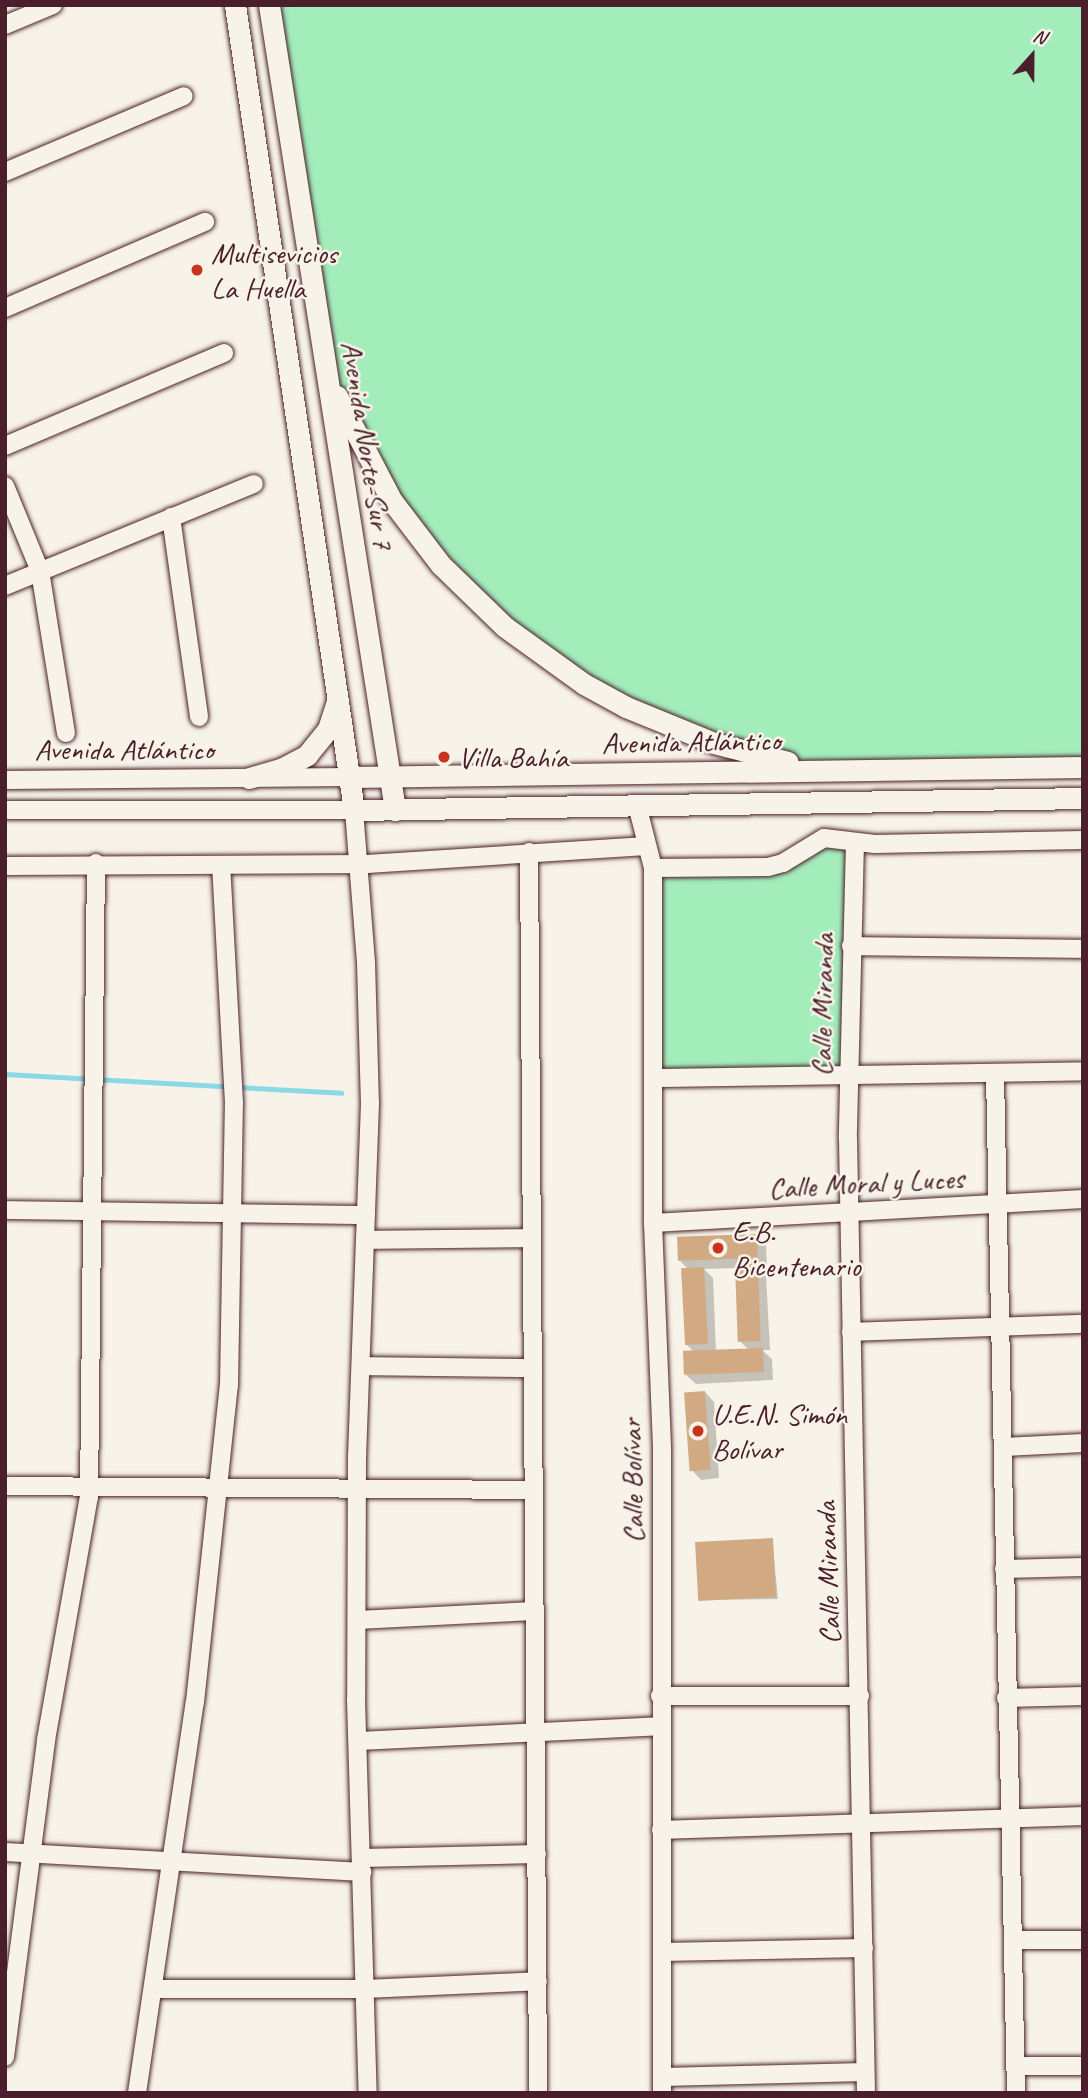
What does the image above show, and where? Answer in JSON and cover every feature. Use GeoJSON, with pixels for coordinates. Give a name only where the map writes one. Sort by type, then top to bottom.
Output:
{"type":"FeatureCollection","features":[{"type":"Feature","properties":{"kind":"main road"},"geometry":{"type":"LineString","coordinates":[[236,5],[354,810]]}},
{"type":"Feature","properties":{"kind":"main road","name":"Avenida Norte-Sur 7"},"geometry":{"type":"LineString","coordinates":[[269,5],[324,366],[393,776],[396,810]]}},
{"type":"Feature","properties":{"kind":"main road"},"geometry":{"type":"LineString","coordinates":[[324,366],[370,463],[415,532],[469,594],[546,659],[584,684],[671,728],[755,755],[845,770]]}},
{"type":"Feature","properties":{"kind":"main road"},"geometry":{"type":"LineString","coordinates":[[248,778],[281,769],[307,755],[328,729],[338,693]]}},
{"type":"Feature","properties":{"kind":"main road","name":"Avenida Atlántico"},"geometry":{"type":"LineString","coordinates":[[351,778],[1083,767]]}},
{"type":"Feature","properties":{"kind":"main road","name":"Avenida Atlántico"},"geometry":{"type":"LineString","coordinates":[[354,810],[1083,798]]}},
{"type":"Feature","properties":{"kind":"street"},"geometry":{"type":"LineString","coordinates":[[5,25],[53,5]]}},
{"type":"Feature","properties":{"kind":"street"},"geometry":{"type":"LineString","coordinates":[[5,172],[184,96]]}},
{"type":"Feature","properties":{"kind":"street"},"geometry":{"type":"LineString","coordinates":[[5,308],[205,222]]}},
{"type":"Feature","properties":{"kind":"street"},"geometry":{"type":"LineString","coordinates":[[5,446],[224,353]]}},
{"type":"Feature","properties":{"kind":"street"},"geometry":{"type":"LineString","coordinates":[[5,586],[254,484]]}},
{"type":"Feature","properties":{"kind":"street"},"geometry":{"type":"LineString","coordinates":[[5,486],[40,571],[66,733]]}},
{"type":"Feature","properties":{"kind":"street"},"geometry":{"type":"LineString","coordinates":[[171,517],[199,717]]}},
{"type":"Feature","properties":{"kind":"street","name":"Avenida Atlántico"},"geometry":{"type":"LineString","coordinates":[[5,780],[351,778]]}},
{"type":"Feature","properties":{"kind":"street","name":"Calle Bolívar"},"geometry":{"type":"LineString","coordinates":[[637,804],[653,868],[653,1223],[662,1451],[662,2085]]}},
{"type":"Feature","properties":{"kind":"street","name":"Avenida Atlántico"},"geometry":{"type":"LineString","coordinates":[[5,810],[354,810]]}},
{"type":"Feature","properties":{"kind":"street"},"geometry":{"type":"LineString","coordinates":[[354,810],[360,864],[370,1102],[360,1366],[356,1620],[368,2093]]}},
{"type":"Feature","properties":{"kind":"street"},"geometry":{"type":"LineString","coordinates":[[653,868],[768,867],[782,863],[813,841],[1083,839]]}},
{"type":"Feature","properties":{"kind":"street","name":"Calle Miranda"},"geometry":{"type":"LineString","coordinates":[[855,842],[849,1078],[851,1332],[866,2093]]}},
{"type":"Feature","properties":{"kind":"street"},"geometry":{"type":"LineString","coordinates":[[5,866],[96,863],[360,864],[646,846]]}},
{"type":"Feature","properties":{"kind":"street"},"geometry":{"type":"LineString","coordinates":[[529,852],[529,1238],[538,2093]]}},
{"type":"Feature","properties":{"kind":"street"},"geometry":{"type":"LineString","coordinates":[[5,2057],[30,1853],[89,1488],[96,863]]}},
{"type":"Feature","properties":{"kind":"street"},"geometry":{"type":"LineString","coordinates":[[137,2093],[171,1864],[219,1490],[229,1385],[234,1103],[221,865]]}},
{"type":"Feature","properties":{"kind":"street"},"geometry":{"type":"LineString","coordinates":[[851,946],[1083,949]]}},
{"type":"Feature","properties":{"kind":"street"},"geometry":{"type":"LineString","coordinates":[[655,1078],[849,1078],[1083,1071]]}},
{"type":"Feature","properties":{"kind":"street"},"geometry":{"type":"LineString","coordinates":[[995,1074],[1016,2093]]}},
{"type":"Feature","properties":{"kind":"street","name":"Calle Moral y Luces"},"geometry":{"type":"LineString","coordinates":[[653,1223],[1083,1199]]}},
{"type":"Feature","properties":{"kind":"street"},"geometry":{"type":"LineString","coordinates":[[5,1210],[366,1215]]}},
{"type":"Feature","properties":{"kind":"street"},"geometry":{"type":"LineString","coordinates":[[365,1240],[529,1238]]}},
{"type":"Feature","properties":{"kind":"street"},"geometry":{"type":"LineString","coordinates":[[851,1332],[1083,1324]]}},
{"type":"Feature","properties":{"kind":"street"},"geometry":{"type":"LineString","coordinates":[[360,1366],[530,1368]]}},
{"type":"Feature","properties":{"kind":"street"},"geometry":{"type":"LineString","coordinates":[[1004,1447],[1083,1443]]}},
{"type":"Feature","properties":{"kind":"street"},"geometry":{"type":"LineString","coordinates":[[5,1486],[219,1490],[533,1490]]}},
{"type":"Feature","properties":{"kind":"street"},"geometry":{"type":"LineString","coordinates":[[1004,1569],[1083,1567]]}},
{"type":"Feature","properties":{"kind":"street"},"geometry":{"type":"LineString","coordinates":[[356,1620],[534,1611]]}},
{"type":"Feature","properties":{"kind":"street"},"geometry":{"type":"LineString","coordinates":[[660,1696],[860,1696]]}},
{"type":"Feature","properties":{"kind":"street"},"geometry":{"type":"LineString","coordinates":[[1006,1698],[1083,1696]]}},
{"type":"Feature","properties":{"kind":"street"},"geometry":{"type":"LineString","coordinates":[[358,1741],[660,1726]]}},
{"type":"Feature","properties":{"kind":"street"},"geometry":{"type":"LineString","coordinates":[[661,1830],[862,1821],[1083,1816]]}},
{"type":"Feature","properties":{"kind":"street"},"geometry":{"type":"LineString","coordinates":[[5,1852],[171,1864],[362,1865],[537,1854]]}},
{"type":"Feature","properties":{"kind":"street"},"geometry":{"type":"LineString","coordinates":[[1013,1940],[1083,1940]]}},
{"type":"Feature","properties":{"kind":"street"},"geometry":{"type":"LineString","coordinates":[[662,1952],[864,1948]]}},
{"type":"Feature","properties":{"kind":"street"},"geometry":{"type":"LineString","coordinates":[[154,1989],[365,1989],[538,1981]]}},
{"type":"Feature","properties":{"kind":"street"},"geometry":{"type":"LineString","coordinates":[[1016,2066],[1083,2066]]}},
{"type":"Feature","properties":{"kind":"street"},"geometry":{"type":"LineString","coordinates":[[662,2085],[865,2072]]}},
{"type":"Feature","properties":{"kind":"green space"},"geometry":{"type":"Polygon","coordinates":[[[269,5],[1083,5],[1083,767],[790,762],[584,684],[441,565],[324,366],[269,5]]]}},
{"type":"Feature","properties":{"kind":"green space"},"geometry":{"type":"Polygon","coordinates":[[[855,842],[849,1078],[655,1078],[653,868],[768,867],[805,846],[855,842]]]}},
{"type":"Feature","properties":{"kind":"building","name":"E.B. Bicentenario"},"geometry":{"type":"Polygon","coordinates":[[[757,1234],[758,1258],[678,1261],[677,1237],[757,1234]]]}},
{"type":"Feature","properties":{"kind":"building","name":"E.B. Bicentenario"},"geometry":{"type":"Polygon","coordinates":[[[758,1264],[761,1341],[738,1342],[735,1265],[758,1264]]]}},
{"type":"Feature","properties":{"kind":"building","name":"E.B. Bicentenario"},"geometry":{"type":"Polygon","coordinates":[[[704,1267],[708,1344],[685,1345],[681,1268],[704,1267]]]}},
{"type":"Feature","properties":{"kind":"building","name":"E.B. Bicentenario"},"geometry":{"type":"Polygon","coordinates":[[[763,1348],[764,1372],[684,1375],[683,1351],[763,1348]]]}},
{"type":"Feature","properties":{"kind":"building","name":"U.E.N. Simón Bolívar"},"geometry":{"type":"Polygon","coordinates":[[[705,1391],[711,1470],[690,1471],[684,1392],[705,1391]]]}},
{"type":"Feature","properties":{"kind":"building"},"geometry":{"type":"Polygon","coordinates":[[[773,1538],[776,1597],[698,1601],[695,1542],[773,1538]]]}},
{"type":"Feature","properties":{"kind":"waterway"},"geometry":{"type":"LineString","coordinates":[[5,1074],[341,1093]]}},
{"type":"Feature","properties":{"kind":"place","name":"Multisevicios La Huella"},"geometry":{"type":"Point","coordinates":[197,270]}},
{"type":"Feature","properties":{"kind":"place","name":"Villa Bahía"},"geometry":{"type":"Point","coordinates":[444,757]}},
{"type":"Feature","properties":{"kind":"place","name":"E.B. Bicentenario"},"geometry":{"type":"Point","coordinates":[718,1248]}},
{"type":"Feature","properties":{"kind":"place","name":"U.E.N. Simón Bolívar"},"geometry":{"type":"Point","coordinates":[698,1431]}}]}
